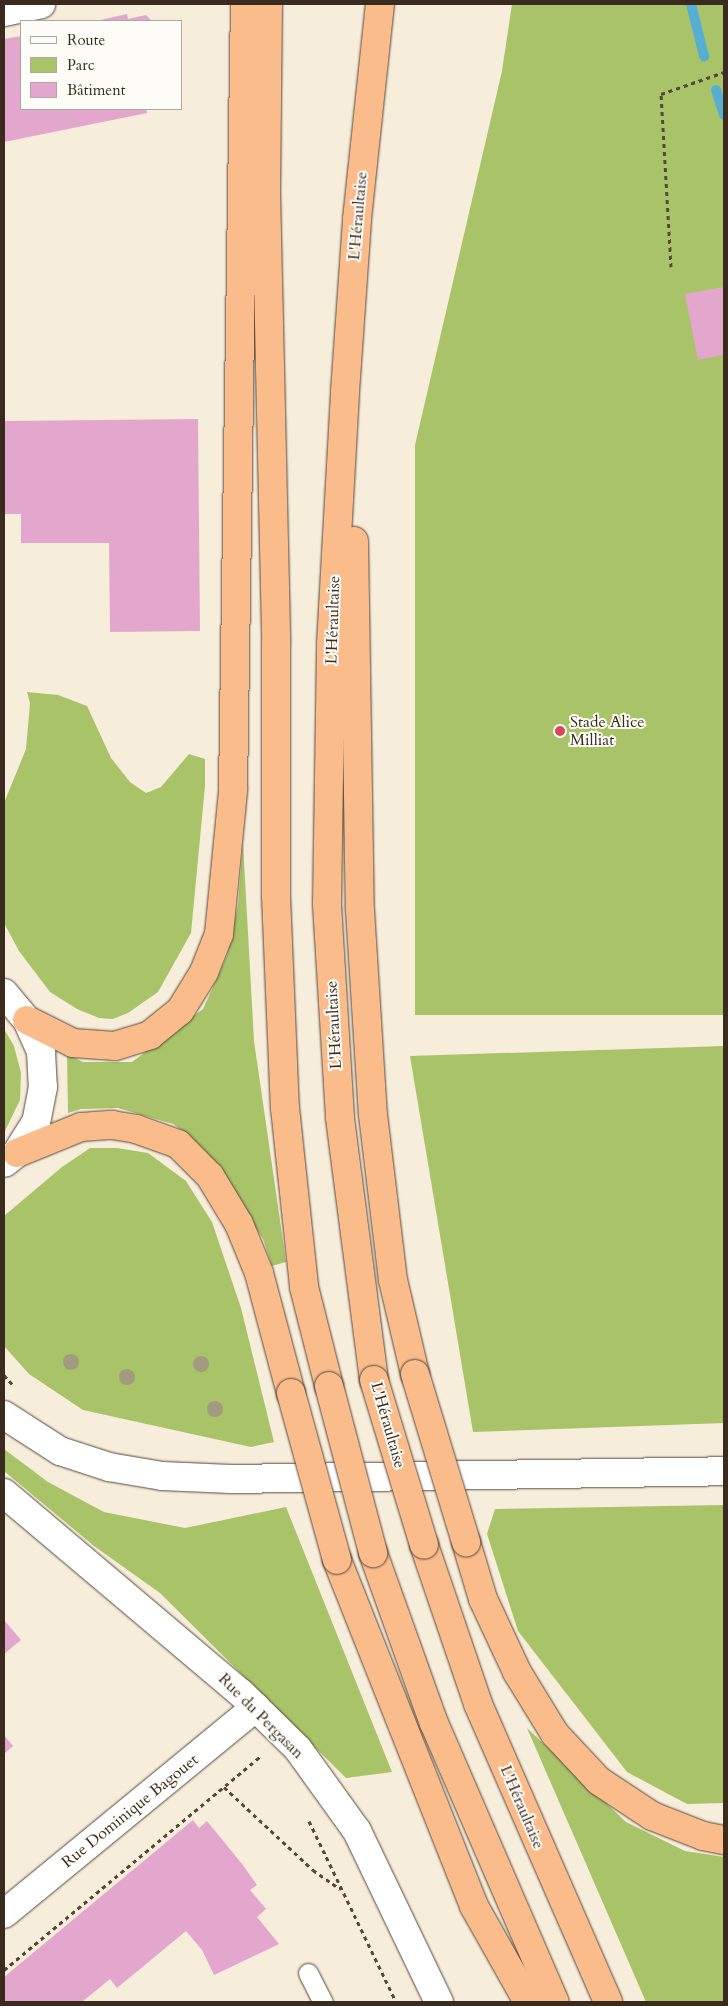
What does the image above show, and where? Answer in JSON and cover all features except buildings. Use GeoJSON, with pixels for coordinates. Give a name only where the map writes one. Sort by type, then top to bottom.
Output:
{"type":"FeatureCollection","features":[{"type":"Feature","properties":{"kind":"highway"},"geometry":{"type":"LineString","coordinates":[[27,1020],[73,1043],[115,1046],[150,1035],[180,1011],[204,972],[219,934],[233,790],[244,4]]}},
{"type":"Feature","properties":{"kind":"highway"},"geometry":{"type":"LineString","coordinates":[[268,4],[266,191],[276,633],[276,896],[284,1089],[304,1287],[328,1386],[373,1553],[434,1723],[555,2002]]}},
{"type":"Feature","properties":{"kind":"highway","name":"L'Héraultaise"},"geometry":{"type":"LineString","coordinates":[[380,4],[357,219],[332,644],[327,904],[340,1117],[374,1380],[424,1546],[478,1704],[608,2002]]}},
{"type":"Feature","properties":{"kind":"highway"},"geometry":{"type":"LineString","coordinates":[[357,219],[354,648],[360,910],[373,1115],[393,1280],[416,1374],[483,1599],[509,1656],[555,1734],[599,1781],[652,1816],[703,1836],[724,1840]]}},
{"type":"Feature","properties":{"kind":"highway"},"geometry":{"type":"LineString","coordinates":[[10,1158],[81,1127],[112,1125],[136,1129],[178,1144],[210,1176],[239,1224],[259,1273],[337,1560],[474,1906],[528,2002]]}},
{"type":"Feature","properties":{"kind":"street"},"geometry":{"type":"LineString","coordinates":[[4,12],[41,4]]}},
{"type":"Feature","properties":{"kind":"street"},"geometry":{"type":"LineString","coordinates":[[4,993],[27,1020],[41,1052],[43,1087],[36,1122],[10,1158]]}},
{"type":"Feature","properties":{"kind":"street"},"geometry":{"type":"LineString","coordinates":[[8,1416],[60,1451],[109,1467],[162,1476],[231,1479],[724,1471]]}},
{"type":"Feature","properties":{"kind":"street","name":"Rue du Pergasan"},"geometry":{"type":"LineString","coordinates":[[4,1493],[123,1590],[256,1707],[298,1750],[358,1831],[439,2002]]}},
{"type":"Feature","properties":{"kind":"street","name":"Rue Dominique Bagouet"},"geometry":{"type":"LineString","coordinates":[[4,1914],[256,1707]]}},
{"type":"Feature","properties":{"kind":"lane"},"geometry":{"type":"LineString","coordinates":[[308,1973],[323,2002]]}},
{"type":"Feature","properties":{"kind":"path"},"geometry":{"type":"LineString","coordinates":[[671,267],[661,94],[724,72]]}},
{"type":"Feature","properties":{"kind":"path"},"geometry":{"type":"LineString","coordinates":[[4,1970],[267,1751]]}},
{"type":"Feature","properties":{"kind":"path"},"geometry":{"type":"LineString","coordinates":[[224,1787],[313,1870],[341,1890]]}},
{"type":"Feature","properties":{"kind":"green space"},"geometry":{"type":"Polygon","coordinates":[[[512,4],[724,4],[724,1015],[415,1015],[415,445],[502,71],[512,4]]]}},
{"type":"Feature","properties":{"kind":"green space"},"geometry":{"type":"Polygon","coordinates":[[[27,692],[58,695],[87,706],[111,758],[130,782],[146,793],[161,787],[189,754],[205,759],[205,786],[191,933],[158,992],[128,1013],[113,1019],[99,1018],[77,1009],[50,992],[19,951],[4,923],[4,803],[26,749],[30,703],[27,692]]]}},
{"type":"Feature","properties":{"kind":"green space"},"geometry":{"type":"Polygon","coordinates":[[[243,843],[254,1041],[286,1262],[272,1266],[263,1239],[210,1157],[191,1137],[173,1124],[118,1108],[81,1109],[68,1113],[67,1054],[83,1062],[132,1062],[203,1009],[227,956],[238,905],[243,843]]]}},
{"type":"Feature","properties":{"kind":"green space"},"geometry":{"type":"Polygon","coordinates":[[[4,1029],[14,1046],[21,1073],[20,1100],[4,1133],[4,1029]]]}},
{"type":"Feature","properties":{"kind":"green space"},"geometry":{"type":"Polygon","coordinates":[[[724,1046],[724,1423],[473,1432],[410,1056],[724,1046]]]}},
{"type":"Feature","properties":{"kind":"green space"},"geometry":{"type":"Polygon","coordinates":[[[90,1148],[117,1148],[148,1153],[186,1181],[212,1222],[241,1308],[274,1442],[251,1447],[83,1410],[29,1374],[4,1346],[4,1216],[62,1167],[90,1148]]]}},
{"type":"Feature","properties":{"kind":"green space"},"geometry":{"type":"Polygon","coordinates":[[[4,1449],[48,1482],[104,1512],[185,1528],[286,1507],[392,1772],[346,1778],[160,1593],[94,1546],[4,1471],[4,1449]]]}},
{"type":"Feature","properties":{"kind":"green space"},"geometry":{"type":"Polygon","coordinates":[[[724,1505],[724,1803],[687,1804],[627,1772],[518,1631],[487,1534],[495,1509],[724,1505]]]}},
{"type":"Feature","properties":{"kind":"green space"},"geometry":{"type":"Polygon","coordinates":[[[527,1728],[626,1822],[685,1851],[724,1857],[724,2002],[646,2002],[527,1728]]]}},
{"type":"Feature","properties":{"kind":"waterway"},"geometry":{"type":"LineString","coordinates":[[691,4],[704,56]]}},
{"type":"Feature","properties":{"kind":"waterway"},"geometry":{"type":"LineString","coordinates":[[716,90],[724,115]]}},
{"type":"Feature","properties":{"kind":"place","name":"Stade Alice Milliat"},"geometry":{"type":"Point","coordinates":[560,731]}}]}
